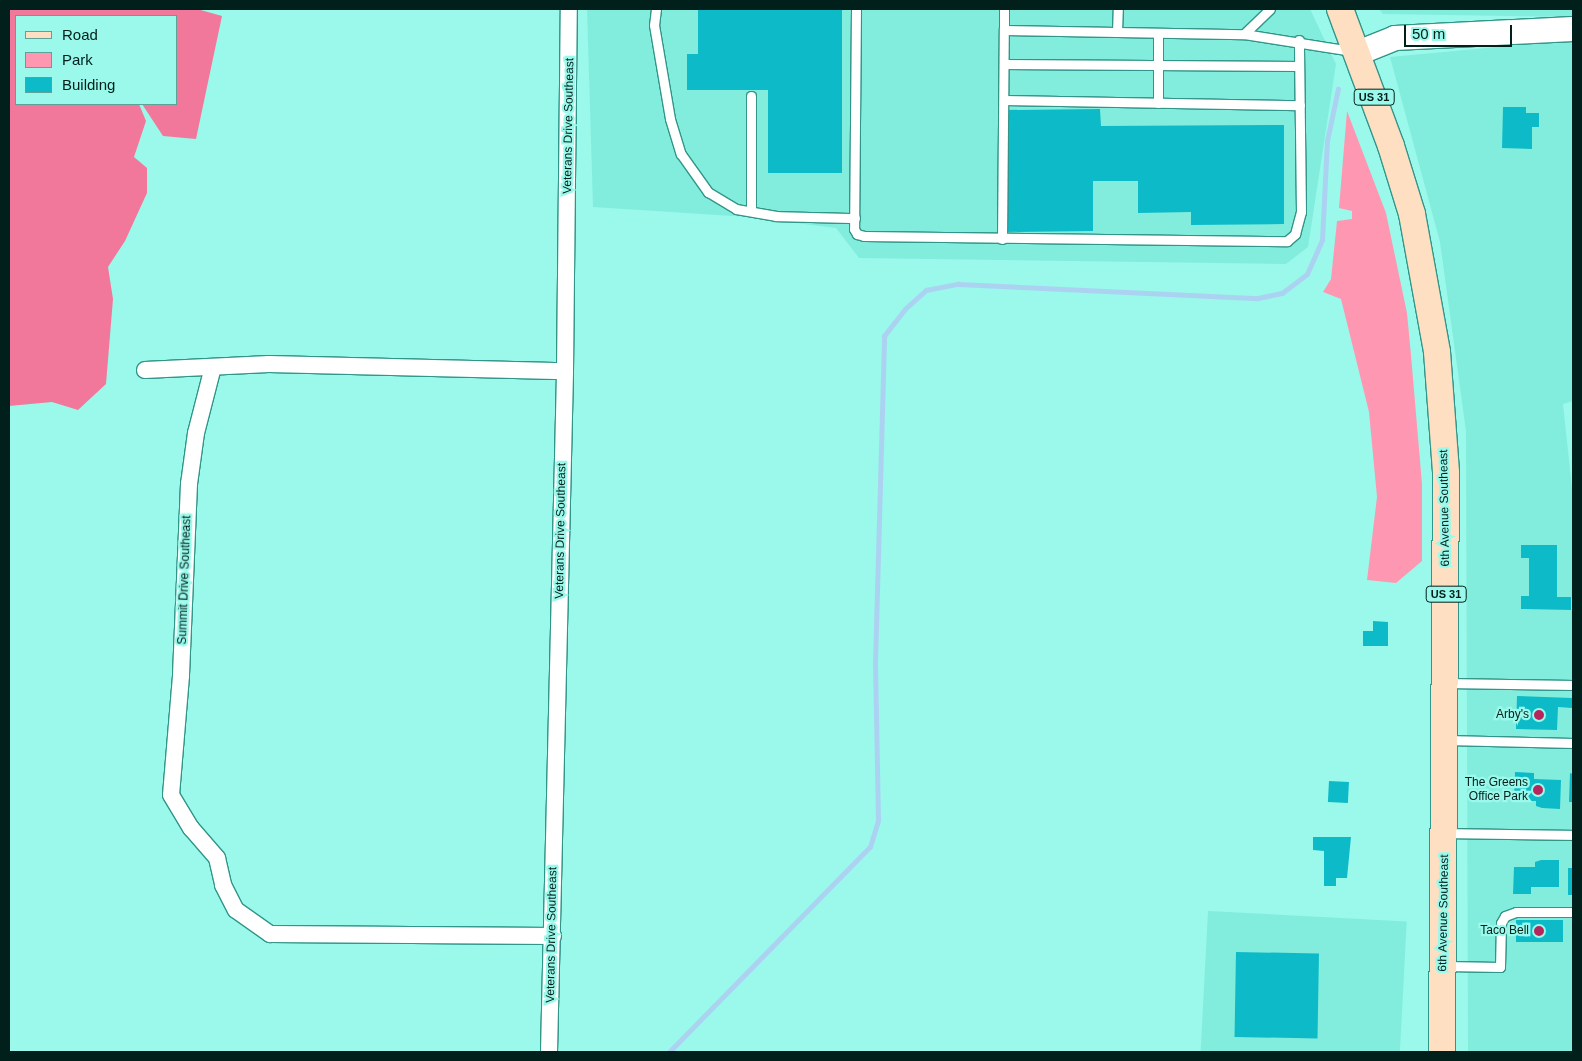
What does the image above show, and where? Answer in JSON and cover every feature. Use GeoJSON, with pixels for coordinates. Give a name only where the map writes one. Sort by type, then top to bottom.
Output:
{"type":"FeatureCollection","features":[{"type":"Feature","properties":{"kind":"main road","name":"6th Avenue Southeast"},"geometry":{"type":"LineString","coordinates":[[1340,9],[1358,53],[1412,214],[1432,317],[1446,473],[1446,740],[1442,1052]]}},
{"type":"Feature","properties":{"kind":"street","name":"Veterans Drive Southeast"},"geometry":{"type":"LineString","coordinates":[[549,1052],[565,371],[569,9]]}},
{"type":"Feature","properties":{"kind":"street"},"geometry":{"type":"LineString","coordinates":[[1358,53],[1395,38],[1573,29]]}},
{"type":"Feature","properties":{"kind":"street"},"geometry":{"type":"LineString","coordinates":[[145,370],[269,364],[565,371]]}},
{"type":"Feature","properties":{"kind":"street","name":"Summit Drive Southeast"},"geometry":{"type":"LineString","coordinates":[[213,367],[196,433],[189,484],[181,676],[171,795],[191,828],[217,858],[223,885],[236,910],[270,934],[553,936]]}},
{"type":"Feature","properties":{"kind":"lane"},"geometry":{"type":"LineString","coordinates":[[656,9],[654,25],[670,119],[681,154],[708,192],[736,209],[776,216],[855,218]]}},
{"type":"Feature","properties":{"kind":"lane"},"geometry":{"type":"LineString","coordinates":[[856,9],[855,218],[857,234],[864,236],[1287,241],[1295,234],[1301,212],[1299,40]]}},
{"type":"Feature","properties":{"kind":"lane"},"geometry":{"type":"LineString","coordinates":[[1002,238],[1004,9]]}},
{"type":"Feature","properties":{"kind":"lane"},"geometry":{"type":"LineString","coordinates":[[1117,32],[1118,9]]}},
{"type":"Feature","properties":{"kind":"lane"},"geometry":{"type":"LineString","coordinates":[[1244,34],[1270,9]]}},
{"type":"Feature","properties":{"kind":"lane"},"geometry":{"type":"LineString","coordinates":[[1004,30],[1244,34],[1299,40],[1358,53]]}},
{"type":"Feature","properties":{"kind":"lane"},"geometry":{"type":"LineString","coordinates":[[1158,32],[1158,103]]}},
{"type":"Feature","properties":{"kind":"lane"},"geometry":{"type":"LineString","coordinates":[[1004,64],[1299,66]]}},
{"type":"Feature","properties":{"kind":"lane"},"geometry":{"type":"LineString","coordinates":[[751,96],[751,211]]}},
{"type":"Feature","properties":{"kind":"lane"},"geometry":{"type":"LineString","coordinates":[[1004,100],[1300,104]]}},
{"type":"Feature","properties":{"kind":"lane"},"geometry":{"type":"LineString","coordinates":[[1446,683],[1573,685]]}},
{"type":"Feature","properties":{"kind":"lane"},"geometry":{"type":"LineString","coordinates":[[1446,740],[1573,743]]}},
{"type":"Feature","properties":{"kind":"lane"},"geometry":{"type":"LineString","coordinates":[[1445,833],[1573,835]]}},
{"type":"Feature","properties":{"kind":"lane"},"geometry":{"type":"LineString","coordinates":[[1443,966],[1500,967],[1501,923],[1505,916],[1516,912],[1573,912]]}},
{"type":"Feature","properties":{"kind":"shaded area"},"geometry":{"type":"Polygon","coordinates":[[[9,9],[197,9],[222,16],[196,139],[163,136],[143,105],[178,105],[178,15],[15,15],[15,105],[139,105],[146,121],[134,157],[147,168],[147,193],[125,241],[108,267],[113,299],[106,384],[78,410],[52,402],[9,406],[9,9]]]}},
{"type":"Feature","properties":{"kind":"shaded area"},"geometry":{"type":"Polygon","coordinates":[[[587,9],[1310,9],[1336,64],[1308,247],[1286,264],[859,258],[836,228],[748,217],[593,207],[587,9]]]}},
{"type":"Feature","properties":{"kind":"shaded area"},"geometry":{"type":"Polygon","coordinates":[[[1379,9],[1573,9],[1573,17],[1383,14],[1379,9]]]}},
{"type":"Feature","properties":{"kind":"shaded area"},"geometry":{"type":"Polygon","coordinates":[[[1573,40],[1573,401],[1563,404],[1573,498],[1573,1052],[1468,1052],[1466,431],[1440,242],[1390,57],[1573,40]]]}},
{"type":"Feature","properties":{"kind":"shaded area"},"geometry":{"type":"Polygon","coordinates":[[[1208,911],[1407,921],[1400,1052],[1201,1052],[1208,911]]]}},
{"type":"Feature","properties":{"kind":"green space"},"geometry":{"type":"Polygon","coordinates":[[[1347,111],[1386,213],[1407,313],[1422,484],[1422,561],[1396,583],[1367,580],[1377,497],[1369,412],[1341,299],[1323,292],[1331,279],[1337,221],[1352,219],[1352,211],[1339,208],[1347,111]]]}},
{"type":"Feature","properties":{"kind":"building"},"geometry":{"type":"Polygon","coordinates":[[[698,9],[842,9],[842,173],[768,173],[768,90],[687,90],[687,54],[698,54],[698,9]]]}},
{"type":"Feature","properties":{"kind":"building"},"geometry":{"type":"Polygon","coordinates":[[[1503,107],[1526,107],[1526,113],[1539,113],[1539,127],[1532,127],[1532,149],[1502,148],[1503,107]]]}},
{"type":"Feature","properties":{"kind":"building"},"geometry":{"type":"Polygon","coordinates":[[[1100,109],[1101,126],[1284,125],[1284,224],[1191,225],[1191,212],[1138,213],[1138,181],[1093,181],[1093,231],[1006,232],[1006,110],[1100,109]]]}},
{"type":"Feature","properties":{"kind":"building"},"geometry":{"type":"Polygon","coordinates":[[[1521,545],[1557,545],[1557,597],[1571,597],[1571,610],[1521,609],[1521,596],[1529,596],[1529,558],[1521,558],[1521,545]]]}},
{"type":"Feature","properties":{"kind":"building"},"geometry":{"type":"Polygon","coordinates":[[[1373,621],[1388,622],[1388,646],[1363,646],[1363,631],[1373,631],[1373,621]]]}},
{"type":"Feature","properties":{"kind":"building"},"geometry":{"type":"Polygon","coordinates":[[[1517,696],[1572,698],[1572,708],[1558,707],[1557,730],[1516,729],[1517,696]]]}},
{"type":"Feature","properties":{"kind":"building","name":"The Greens Office Park"},"geometry":{"type":"Polygon","coordinates":[[[1515,772],[1534,773],[1534,779],[1561,780],[1560,809],[1536,806],[1536,801],[1514,801],[1515,772]]]}},
{"type":"Feature","properties":{"kind":"building"},"geometry":{"type":"Polygon","coordinates":[[[1570,773],[1573,774],[1573,802],[1569,802],[1570,773]]]}},
{"type":"Feature","properties":{"kind":"building"},"geometry":{"type":"Polygon","coordinates":[[[1329,781],[1349,782],[1348,803],[1328,802],[1329,781]]]}},
{"type":"Feature","properties":{"kind":"building"},"geometry":{"type":"Polygon","coordinates":[[[1313,837],[1351,837],[1347,878],[1336,878],[1336,886],[1324,886],[1324,851],[1313,850],[1313,837]]]}},
{"type":"Feature","properties":{"kind":"building"},"geometry":{"type":"Polygon","coordinates":[[[1559,860],[1559,887],[1531,887],[1531,894],[1513,894],[1514,867],[1535,867],[1535,862],[1559,860]]]}},
{"type":"Feature","properties":{"kind":"building"},"geometry":{"type":"Polygon","coordinates":[[[1568,868],[1573,868],[1573,895],[1568,895],[1568,868]]]}},
{"type":"Feature","properties":{"kind":"building","name":"Taco Bell"},"geometry":{"type":"Polygon","coordinates":[[[1516,920],[1563,920],[1563,942],[1516,942],[1516,920]]]}},
{"type":"Feature","properties":{"kind":"building"},"geometry":{"type":"Polygon","coordinates":[[[1236,952],[1319,953],[1318,1038],[1235,1037],[1236,952]]]}},
{"type":"Feature","properties":{"kind":"waterway"},"geometry":{"type":"LineString","coordinates":[[669,1052],[870,847],[878,820],[875,663],[884,336],[905,309],[926,290],[958,284],[1258,298],[1282,293],[1307,274],[1322,240],[1327,141],[1338,89]]}},
{"type":"Feature","properties":{"kind":"place","name":"Arby's"},"geometry":{"type":"Point","coordinates":[1539,715]}},
{"type":"Feature","properties":{"kind":"place","name":"The Greens Office Park"},"geometry":{"type":"Point","coordinates":[1538,790]}},
{"type":"Feature","properties":{"kind":"place","name":"Taco Bell"},"geometry":{"type":"Point","coordinates":[1539,931]}}]}
